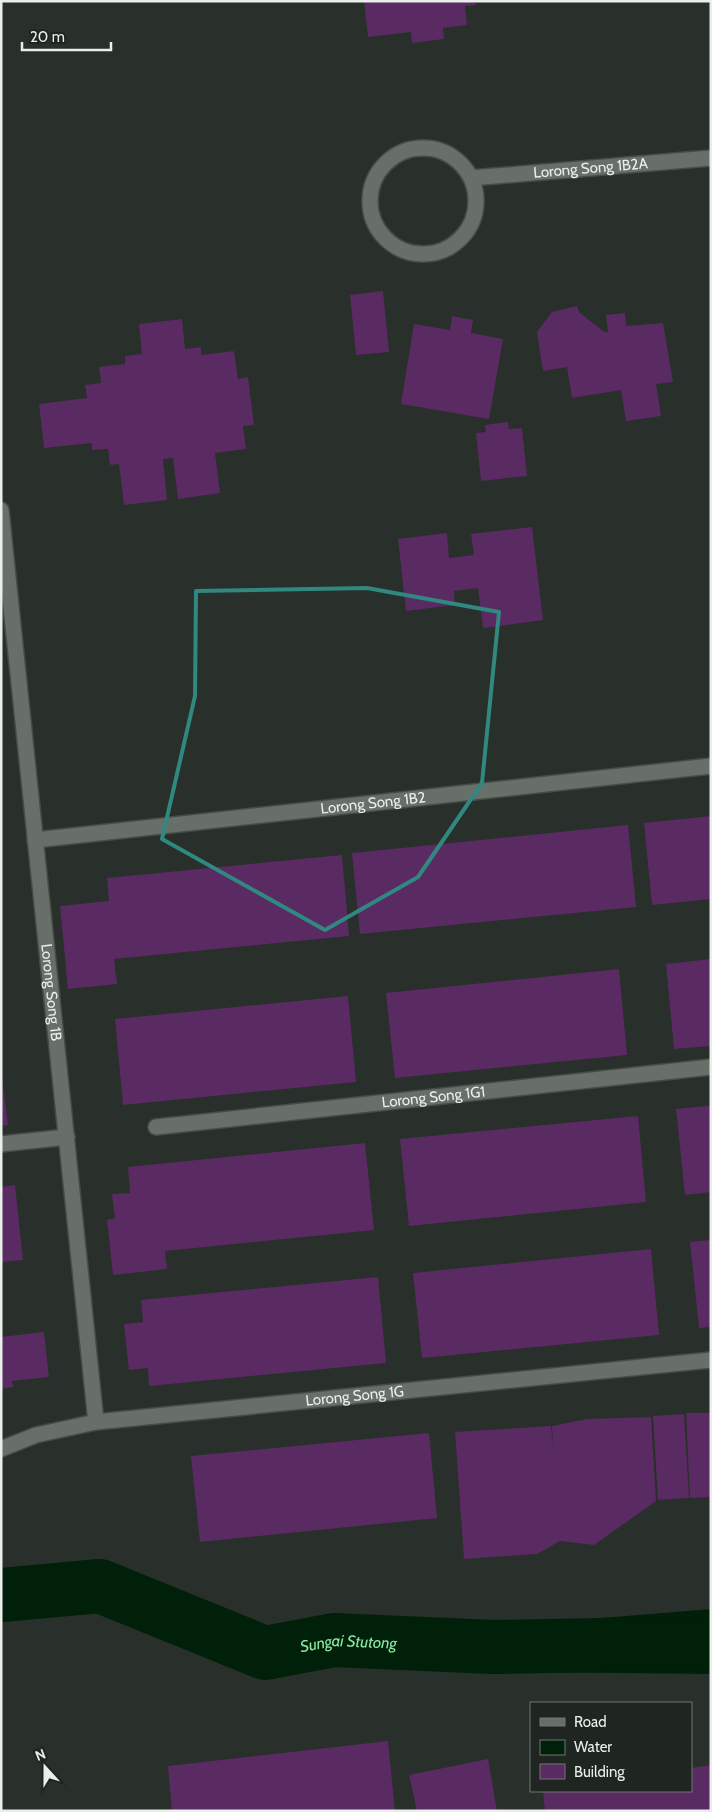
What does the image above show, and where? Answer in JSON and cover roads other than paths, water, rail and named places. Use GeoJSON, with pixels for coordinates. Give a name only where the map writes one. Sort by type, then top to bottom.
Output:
{"type":"FeatureCollection","features":[{"type":"Feature","properties":{"kind":"street"},"geometry":{"type":"LineString","coordinates":[[431,148],[448,154],[461,164],[471,178],[475,193],[475,208],[470,224],[460,238],[446,248],[430,253],[412,253],[396,247],[383,236],[374,223],[370,209],[370,194],[374,180],[383,165],[397,154],[414,149],[431,148]]}},
{"type":"Feature","properties":{"kind":"street","name":"Lorong Song 1B2A"},"geometry":{"type":"LineString","coordinates":[[471,178],[711,158]]}},
{"type":"Feature","properties":{"kind":"street","name":"Lorong Song 1B"},"geometry":{"type":"LineString","coordinates":[[1,510],[4,563],[36,840],[96,1422]]}},
{"type":"Feature","properties":{"kind":"street","name":"Lorong Song 1B2"},"geometry":{"type":"LineString","coordinates":[[36,840],[711,766]]}},
{"type":"Feature","properties":{"kind":"street","name":"Lorong Song 1G1"},"geometry":{"type":"LineString","coordinates":[[156,1126],[711,1067]]}},
{"type":"Feature","properties":{"kind":"street"},"geometry":{"type":"LineString","coordinates":[[1,1144],[67,1137]]}},
{"type":"Feature","properties":{"kind":"street","name":"Lorong Song 1G"},"geometry":{"type":"LineString","coordinates":[[1,1449],[36,1436],[96,1422],[711,1360]]}},
{"type":"Feature","properties":{"kind":"water"},"geometry":{"type":"Polygon","coordinates":[[[711,1609],[711,1674],[534,1672],[517,1625],[711,1609]]]}},
{"type":"Feature","properties":{"kind":"waterway","name":"Sungai Stutong"},"geometry":{"type":"LineString","coordinates":[[1,1595],[100,1586],[265,1653],[334,1640],[493,1647],[711,1643]]}}]}
